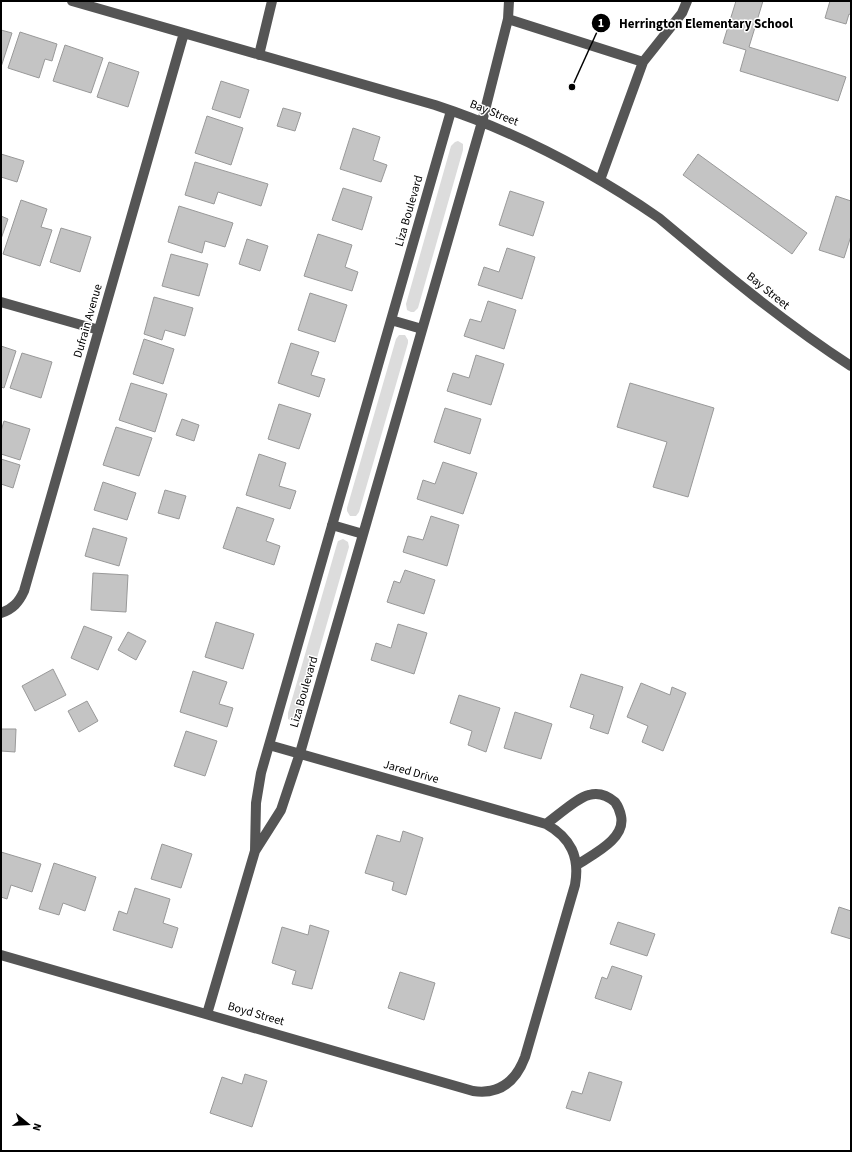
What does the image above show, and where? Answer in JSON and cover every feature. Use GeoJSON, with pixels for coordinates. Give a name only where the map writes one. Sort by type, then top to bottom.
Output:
{"type":"FeatureCollection","features":[{"type":"Feature","properties":{"kind":"street","name":"Bay Street"},"geometry":{"type":"LineString","coordinates":[[72,1],[451,111],[535,144],[600,180],[659,218],[777,315],[813,342],[851,366]]}},
{"type":"Feature","properties":{"kind":"street"},"geometry":{"type":"LineString","coordinates":[[260,55],[272,1]]}},
{"type":"Feature","properties":{"kind":"street","name":"Liza Boulevard"},"geometry":{"type":"LineString","coordinates":[[255,851],[281,810],[300,753],[482,122],[508,19],[509,1]]}},
{"type":"Feature","properties":{"kind":"street"},"geometry":{"type":"LineString","coordinates":[[600,180],[643,62],[682,13],[687,1]]}},
{"type":"Feature","properties":{"kind":"street"},"geometry":{"type":"LineString","coordinates":[[508,19],[643,62]]}},
{"type":"Feature","properties":{"kind":"street","name":"Dufrain Avenue"},"geometry":{"type":"LineString","coordinates":[[5,611],[18,602],[24,591],[184,33]]}},
{"type":"Feature","properties":{"kind":"street","name":"Liza Boulevard"},"geometry":{"type":"LineString","coordinates":[[207,1014],[255,851],[256,803],[261,773],[451,111]]}},
{"type":"Feature","properties":{"kind":"street"},"geometry":{"type":"LineString","coordinates":[[1,302],[99,330]]}},
{"type":"Feature","properties":{"kind":"street"},"geometry":{"type":"LineString","coordinates":[[391,320],[422,328]]}},
{"type":"Feature","properties":{"kind":"street"},"geometry":{"type":"LineString","coordinates":[[332,525],[363,534]]}},
{"type":"Feature","properties":{"kind":"street","name":"Jared Drive"},"geometry":{"type":"LineString","coordinates":[[269,744],[546,824],[562,834],[567,841],[573,852],[577,865],[575,885],[525,1057],[518,1073],[504,1086]]}},
{"type":"Feature","properties":{"kind":"street"},"geometry":{"type":"LineString","coordinates":[[546,824],[582,798],[589,795],[602,794],[617,805],[621,815],[622,824],[615,838],[577,865]]}},
{"type":"Feature","properties":{"kind":"street","name":"Boyd Street"},"geometry":{"type":"LineString","coordinates":[[1,955],[474,1091],[488,1091],[504,1086]]}},
{"type":"Feature","properties":{"kind":"shaded area"},"geometry":{"type":"Polygon","coordinates":[[[458,141],[463,144],[463,150],[418,308],[414,312],[411,312],[407,310],[406,304],[451,146],[458,141]]]}},
{"type":"Feature","properties":{"kind":"shaded area"},"geometry":{"type":"Polygon","coordinates":[[[399,335],[405,335],[408,343],[359,512],[356,516],[350,516],[347,508],[396,339],[399,335]]]}},
{"type":"Feature","properties":{"kind":"shaded area"},"geometry":{"type":"Polygon","coordinates":[[[343,539],[348,542],[349,547],[300,717],[299,720],[294,722],[288,719],[288,713],[337,544],[338,541],[343,539]]]}},
{"type":"Feature","properties":{"kind":"building"},"geometry":{"type":"Polygon","coordinates":[[[736,1],[763,1],[749,47],[846,77],[838,101],[740,71],[746,50],[723,43],[736,1]]]}},
{"type":"Feature","properties":{"kind":"building"},"geometry":{"type":"Polygon","coordinates":[[[830,1],[851,1],[851,15],[849,14],[846,24],[825,18],[830,1]]]}},
{"type":"Feature","properties":{"kind":"building"},"geometry":{"type":"Polygon","coordinates":[[[1,30],[12,33],[1,67],[1,30]]]}},
{"type":"Feature","properties":{"kind":"building"},"geometry":{"type":"Polygon","coordinates":[[[20,32],[57,44],[52,61],[45,59],[39,78],[8,68],[20,32]]]}},
{"type":"Feature","properties":{"kind":"building"},"geometry":{"type":"Polygon","coordinates":[[[65,45],[103,58],[91,93],[53,81],[65,45]]]}},
{"type":"Feature","properties":{"kind":"building"},"geometry":{"type":"Polygon","coordinates":[[[109,62],[139,72],[128,107],[97,97],[109,62]]]}},
{"type":"Feature","properties":{"kind":"building"},"geometry":{"type":"Polygon","coordinates":[[[221,81],[249,90],[240,118],[212,109],[221,81]]]}},
{"type":"Feature","properties":{"kind":"building"},"geometry":{"type":"Polygon","coordinates":[[[283,108],[301,113],[295,131],[277,126],[283,108]]]}},
{"type":"Feature","properties":{"kind":"building"},"geometry":{"type":"Polygon","coordinates":[[[207,116],[243,128],[231,165],[195,153],[207,116]]]}},
{"type":"Feature","properties":{"kind":"building"},"geometry":{"type":"Polygon","coordinates":[[[353,128],[380,137],[373,160],[387,165],[381,182],[340,169],[353,128]]]}},
{"type":"Feature","properties":{"kind":"building"},"geometry":{"type":"Polygon","coordinates":[[[1,154],[24,161],[17,182],[1,177],[1,154]]]}},
{"type":"Feature","properties":{"kind":"building"},"geometry":{"type":"Polygon","coordinates":[[[698,154],[807,233],[792,254],[683,175],[698,154]]]}},
{"type":"Feature","properties":{"kind":"building"},"geometry":{"type":"Polygon","coordinates":[[[195,162],[268,184],[261,206],[218,192],[214,204],[185,195],[195,162]]]}},
{"type":"Feature","properties":{"kind":"building"},"geometry":{"type":"Polygon","coordinates":[[[343,188],[372,197],[362,230],[332,220],[343,188]]]}},
{"type":"Feature","properties":{"kind":"building"},"geometry":{"type":"Polygon","coordinates":[[[510,191],[544,202],[533,236],[499,225],[510,191]]]}},
{"type":"Feature","properties":{"kind":"building"},"geometry":{"type":"Polygon","coordinates":[[[836,196],[851,201],[851,236],[844,258],[819,250],[836,196]]]}},
{"type":"Feature","properties":{"kind":"building"},"geometry":{"type":"Polygon","coordinates":[[[21,200],[47,209],[41,227],[52,230],[40,266],[3,254],[21,200]]]}},
{"type":"Feature","properties":{"kind":"building"},"geometry":{"type":"Polygon","coordinates":[[[179,206],[233,223],[225,247],[205,241],[202,253],[168,242],[179,206]]]}},
{"type":"Feature","properties":{"kind":"building"},"geometry":{"type":"Polygon","coordinates":[[[1,216],[8,219],[1,239],[1,216]]]}},
{"type":"Feature","properties":{"kind":"building"},"geometry":{"type":"Polygon","coordinates":[[[61,228],[91,237],[80,272],[50,262],[61,228]]]}},
{"type":"Feature","properties":{"kind":"building"},"geometry":{"type":"Polygon","coordinates":[[[318,234],[352,245],[345,267],[358,272],[352,291],[304,276],[318,234]]]}},
{"type":"Feature","properties":{"kind":"building"},"geometry":{"type":"Polygon","coordinates":[[[247,239],[268,246],[260,271],[239,264],[247,239]]]}},
{"type":"Feature","properties":{"kind":"building"},"geometry":{"type":"Polygon","coordinates":[[[507,248],[535,257],[522,299],[478,285],[484,267],[499,272],[507,248]]]}},
{"type":"Feature","properties":{"kind":"building"},"geometry":{"type":"Polygon","coordinates":[[[171,254],[208,264],[199,296],[162,286],[171,254]]]}},
{"type":"Feature","properties":{"kind":"building"},"geometry":{"type":"Polygon","coordinates":[[[310,293],[347,305],[335,342],[298,330],[310,293]]]}},
{"type":"Feature","properties":{"kind":"building"},"geometry":{"type":"Polygon","coordinates":[[[154,297],[193,308],[185,336],[165,330],[162,340],[144,334],[154,297]]]}},
{"type":"Feature","properties":{"kind":"building"},"geometry":{"type":"Polygon","coordinates":[[[488,301],[516,310],[504,349],[464,336],[470,319],[481,322],[488,301]]]}},
{"type":"Feature","properties":{"kind":"building"},"geometry":{"type":"Polygon","coordinates":[[[144,339],[174,349],[163,384],[133,374],[144,339]]]}},
{"type":"Feature","properties":{"kind":"building"},"geometry":{"type":"Polygon","coordinates":[[[291,343],[319,352],[311,375],[325,379],[319,397],[278,383],[291,343]]]}},
{"type":"Feature","properties":{"kind":"building"},"geometry":{"type":"Polygon","coordinates":[[[1,346],[16,351],[4,388],[1,387],[1,346]]]}},
{"type":"Feature","properties":{"kind":"building"},"geometry":{"type":"Polygon","coordinates":[[[22,353],[52,362],[41,398],[10,388],[22,353]]]}},
{"type":"Feature","properties":{"kind":"building"},"geometry":{"type":"Polygon","coordinates":[[[476,355],[504,364],[491,405],[447,391],[453,373],[469,378],[476,355]]]}},
{"type":"Feature","properties":{"kind":"building"},"geometry":{"type":"Polygon","coordinates":[[[131,383],[167,394],[155,432],[119,420],[131,383]]]}},
{"type":"Feature","properties":{"kind":"building"},"geometry":{"type":"Polygon","coordinates":[[[630,383],[714,408],[688,497],[653,487],[667,442],[617,427],[630,383]]]}},
{"type":"Feature","properties":{"kind":"building"},"geometry":{"type":"Polygon","coordinates":[[[279,404],[311,414],[299,449],[268,439],[279,404]]]}},
{"type":"Feature","properties":{"kind":"building"},"geometry":{"type":"Polygon","coordinates":[[[445,408],[481,419],[470,454],[434,442],[445,408]]]}},
{"type":"Feature","properties":{"kind":"building"},"geometry":{"type":"Polygon","coordinates":[[[182,419],[199,425],[194,441],[176,435],[182,419]]]}},
{"type":"Feature","properties":{"kind":"building"},"geometry":{"type":"Polygon","coordinates":[[[4,421],[30,429],[20,460],[1,454],[1,431],[4,421]]]}},
{"type":"Feature","properties":{"kind":"building"},"geometry":{"type":"Polygon","coordinates":[[[116,427],[152,438],[139,476],[103,465],[116,427]]]}},
{"type":"Feature","properties":{"kind":"building"},"geometry":{"type":"Polygon","coordinates":[[[259,454],[286,463],[279,486],[296,491],[290,509],[246,495],[259,454]]]}},
{"type":"Feature","properties":{"kind":"building"},"geometry":{"type":"Polygon","coordinates":[[[1,459],[20,465],[13,488],[1,484],[1,459]]]}},
{"type":"Feature","properties":{"kind":"building"},"geometry":{"type":"Polygon","coordinates":[[[443,462],[477,473],[463,514],[417,499],[423,480],[435,484],[443,462]]]}},
{"type":"Feature","properties":{"kind":"building"},"geometry":{"type":"Polygon","coordinates":[[[103,482],[136,493],[127,520],[94,510],[103,482]]]}},
{"type":"Feature","properties":{"kind":"building"},"geometry":{"type":"Polygon","coordinates":[[[165,490],[186,496],[179,519],[158,513],[165,490]]]}},
{"type":"Feature","properties":{"kind":"building"},"geometry":{"type":"Polygon","coordinates":[[[237,507],[274,519],[266,541],[280,546],[274,565],[223,548],[237,507]]]}},
{"type":"Feature","properties":{"kind":"building"},"geometry":{"type":"Polygon","coordinates":[[[431,516],[459,525],[447,566],[403,552],[408,536],[423,540],[431,516]]]}},
{"type":"Feature","properties":{"kind":"building"},"geometry":{"type":"Polygon","coordinates":[[[93,528],[127,538],[119,566],[85,556],[93,528]]]}},
{"type":"Feature","properties":{"kind":"building"},"geometry":{"type":"Polygon","coordinates":[[[405,570],[435,580],[424,614],[387,602],[394,581],[400,583],[405,570]]]}},
{"type":"Feature","properties":{"kind":"building"},"geometry":{"type":"Polygon","coordinates":[[[93,573],[128,575],[126,612],[91,610],[93,573]]]}},
{"type":"Feature","properties":{"kind":"building"},"geometry":{"type":"Polygon","coordinates":[[[216,622],[254,634],[243,669],[205,657],[216,622]]]}},
{"type":"Feature","properties":{"kind":"building"},"geometry":{"type":"Polygon","coordinates":[[[398,624],[427,633],[414,674],[371,660],[376,643],[391,648],[398,624]]]}},
{"type":"Feature","properties":{"kind":"building"},"geometry":{"type":"Polygon","coordinates":[[[84,626],[112,637],[98,670],[71,658],[84,626]]]}},
{"type":"Feature","properties":{"kind":"building"},"geometry":{"type":"Polygon","coordinates":[[[128,632],[146,641],[136,660],[118,650],[128,632]]]}},
{"type":"Feature","properties":{"kind":"building"},"geometry":{"type":"Polygon","coordinates":[[[53,669],[66,695],[35,711],[22,686],[53,669]]]}},
{"type":"Feature","properties":{"kind":"building"},"geometry":{"type":"Polygon","coordinates":[[[193,671],[227,682],[219,704],[233,708],[227,727],[180,712],[193,671]]]}},
{"type":"Feature","properties":{"kind":"building"},"geometry":{"type":"Polygon","coordinates":[[[581,674],[623,687],[608,734],[590,728],[594,715],[570,707],[581,674]]]}},
{"type":"Feature","properties":{"kind":"building"},"geometry":{"type":"Polygon","coordinates":[[[641,683],[670,695],[672,687],[686,693],[663,751],[642,742],[648,726],[627,717],[641,683]]]}},
{"type":"Feature","properties":{"kind":"building"},"geometry":{"type":"Polygon","coordinates":[[[459,695],[500,708],[486,752],[468,745],[472,731],[450,723],[459,695]]]}},
{"type":"Feature","properties":{"kind":"building"},"geometry":{"type":"Polygon","coordinates":[[[87,701],[98,721],[79,732],[68,711],[87,701]]]}},
{"type":"Feature","properties":{"kind":"building"},"geometry":{"type":"Polygon","coordinates":[[[515,712],[552,724],[541,759],[504,748],[515,712]]]}},
{"type":"Feature","properties":{"kind":"building"},"geometry":{"type":"Polygon","coordinates":[[[1,729],[16,729],[15,752],[1,751],[1,729]]]}},
{"type":"Feature","properties":{"kind":"building"},"geometry":{"type":"Polygon","coordinates":[[[186,731],[217,741],[205,776],[174,766],[186,731]]]}},
{"type":"Feature","properties":{"kind":"building"},"geometry":{"type":"Polygon","coordinates":[[[403,831],[423,838],[406,895],[392,890],[394,882],[365,873],[377,835],[400,842],[403,831]]]}},
{"type":"Feature","properties":{"kind":"building"},"geometry":{"type":"Polygon","coordinates":[[[162,844],[192,854],[181,888],[151,879],[162,844]]]}},
{"type":"Feature","properties":{"kind":"building"},"geometry":{"type":"Polygon","coordinates":[[[1,852],[41,864],[32,892],[11,885],[7,899],[1,897],[1,852]]]}},
{"type":"Feature","properties":{"kind":"building"},"geometry":{"type":"Polygon","coordinates":[[[54,863],[96,877],[85,911],[63,903],[59,915],[39,909],[54,863]]]}},
{"type":"Feature","properties":{"kind":"building"},"geometry":{"type":"Polygon","coordinates":[[[135,888],[170,899],[163,923],[178,928],[172,948],[113,930],[119,911],[127,914],[135,888]]]}},
{"type":"Feature","properties":{"kind":"building"},"geometry":{"type":"Polygon","coordinates":[[[839,907],[851,911],[851,939],[831,933],[839,907]]]}},
{"type":"Feature","properties":{"kind":"building"},"geometry":{"type":"Polygon","coordinates":[[[618,922],[655,934],[647,956],[610,944],[618,922]]]}},
{"type":"Feature","properties":{"kind":"building"},"geometry":{"type":"Polygon","coordinates":[[[310,925],[329,931],[312,989],[292,984],[296,971],[272,963],[282,927],[308,935],[310,925]]]}},
{"type":"Feature","properties":{"kind":"building"},"geometry":{"type":"Polygon","coordinates":[[[612,966],[642,976],[631,1010],[595,998],[602,977],[607,979],[612,966]]]}},
{"type":"Feature","properties":{"kind":"building"},"geometry":{"type":"Polygon","coordinates":[[[400,972],[435,983],[424,1020],[388,1008],[400,972]]]}},
{"type":"Feature","properties":{"kind":"building"},"geometry":{"type":"Polygon","coordinates":[[[589,1072],[622,1082],[610,1121],[566,1108],[572,1091],[582,1094],[589,1072]]]}},
{"type":"Feature","properties":{"kind":"building"},"geometry":{"type":"Polygon","coordinates":[[[245,1074],[267,1081],[252,1127],[210,1113],[222,1077],[242,1084],[245,1074]]]}},
{"type":"Feature","properties":{"kind":"place","name":"Herrington Elementary School"},"geometry":{"type":"Point","coordinates":[572,87]}}]}
